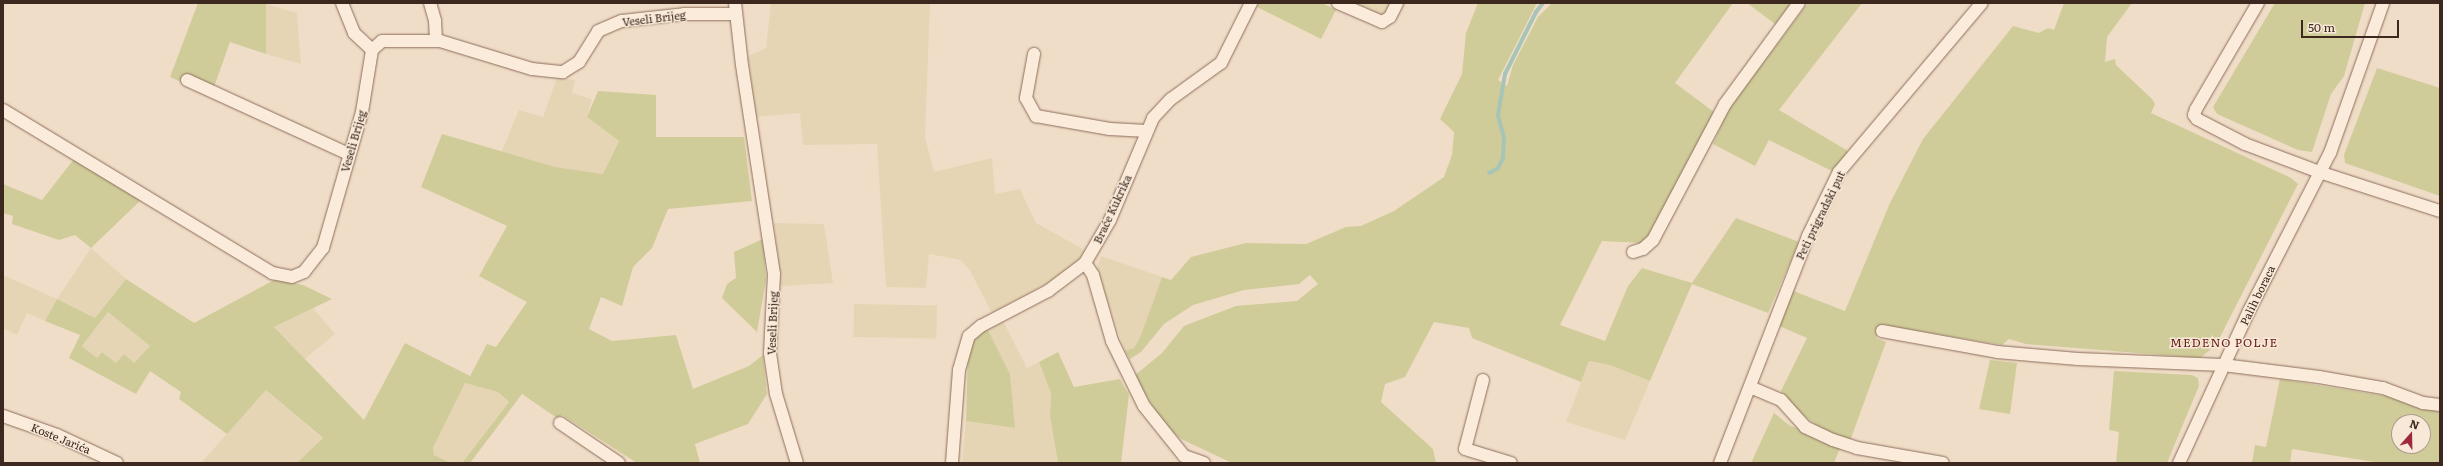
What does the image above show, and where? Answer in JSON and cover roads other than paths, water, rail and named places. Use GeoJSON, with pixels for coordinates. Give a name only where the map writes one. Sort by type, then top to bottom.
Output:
{"type":"FeatureCollection","features":[{"type":"Feature","properties":{"kind":"street"},"geometry":{"type":"LineString","coordinates":[[342,3],[354,33],[372,50]]}},
{"type":"Feature","properties":{"kind":"street"},"geometry":{"type":"LineString","coordinates":[[430,3],[435,21],[436,41]]}},
{"type":"Feature","properties":{"kind":"street","name":"Braće Kukrika"},"geometry":{"type":"LineString","coordinates":[[952,463],[959,370],[969,336],[981,326],[1048,291],[1085,263],[1110,220],[1156,113],[1171,99],[1221,63],[1251,3]]}},
{"type":"Feature","properties":{"kind":"street"},"geometry":{"type":"LineString","coordinates":[[1338,3],[1382,22],[1390,17],[1397,3]]}},
{"type":"Feature","properties":{"kind":"street"},"geometry":{"type":"LineString","coordinates":[[1633,252],[1643,249],[1653,240],[1726,104],[1799,3]]}},
{"type":"Feature","properties":{"kind":"street","name":"Peti prigradski put"},"geometry":{"type":"LineString","coordinates":[[1720,463],[1808,236],[1839,172],[1982,3]]}},
{"type":"Feature","properties":{"kind":"street"},"geometry":{"type":"LineString","coordinates":[[2258,3],[2194,115],[2197,120],[2245,144],[2319,172],[2440,211]]}},
{"type":"Feature","properties":{"kind":"street","name":"Palih boraca"},"geometry":{"type":"LineString","coordinates":[[2361,60],[2375,3]]}},
{"type":"Feature","properties":{"kind":"street","name":"Palih boraca"},"geometry":{"type":"LineString","coordinates":[[2180,463],[2223,365],[2319,172],[2330,153],[2361,60],[2383,3]]}},
{"type":"Feature","properties":{"kind":"street","name":"Veseli Brijeg"},"geometry":{"type":"LineString","coordinates":[[3,110],[282,277],[299,276],[323,248],[362,112],[372,50],[382,41],[393,39],[436,41],[532,69],[563,72],[579,62],[598,31],[622,21],[736,9],[774,274],[770,326],[772,367],[776,394],[797,463]]}},
{"type":"Feature","properties":{"kind":"street"},"geometry":{"type":"LineString","coordinates":[[1034,54],[1026,98],[1036,116],[1110,129],[1147,131]]}},
{"type":"Feature","properties":{"kind":"street"},"geometry":{"type":"LineString","coordinates":[[187,80],[349,154]]}},
{"type":"Feature","properties":{"kind":"street"},"geometry":{"type":"LineString","coordinates":[[1085,263],[1093,275],[1112,341],[1127,373],[1158,428],[1183,459],[1204,463]]}},
{"type":"Feature","properties":{"kind":"street"},"geometry":{"type":"LineString","coordinates":[[1882,331],[1997,352],[2078,359],[2223,365],[2358,382],[2423,403],[2440,405]]}},
{"type":"Feature","properties":{"kind":"street"},"geometry":{"type":"LineString","coordinates":[[1483,380],[1466,449],[1511,463]]}},
{"type":"Feature","properties":{"kind":"street"},"geometry":{"type":"LineString","coordinates":[[1750,387],[1781,400],[1805,426],[1833,440],[1857,448],[1943,463]]}},
{"type":"Feature","properties":{"kind":"street","name":"Koste Jarića"},"geometry":{"type":"LineString","coordinates":[[3,416],[57,435],[117,463]]}},
{"type":"Feature","properties":{"kind":"street"},"geometry":{"type":"LineString","coordinates":[[560,423],[619,463]]}},
{"type":"Feature","properties":{"kind":"waterway"},"geometry":{"type":"LineString","coordinates":[[1489,173],[1498,168],[1503,158],[1504,138],[1498,115],[1505,74],[1536,12],[1543,3]]}},
{"type":"Feature","properties":{"kind":"district","name":"MEDENO POLJE"},"geometry":{"type":"Point","coordinates":[2224,343]}}]}
